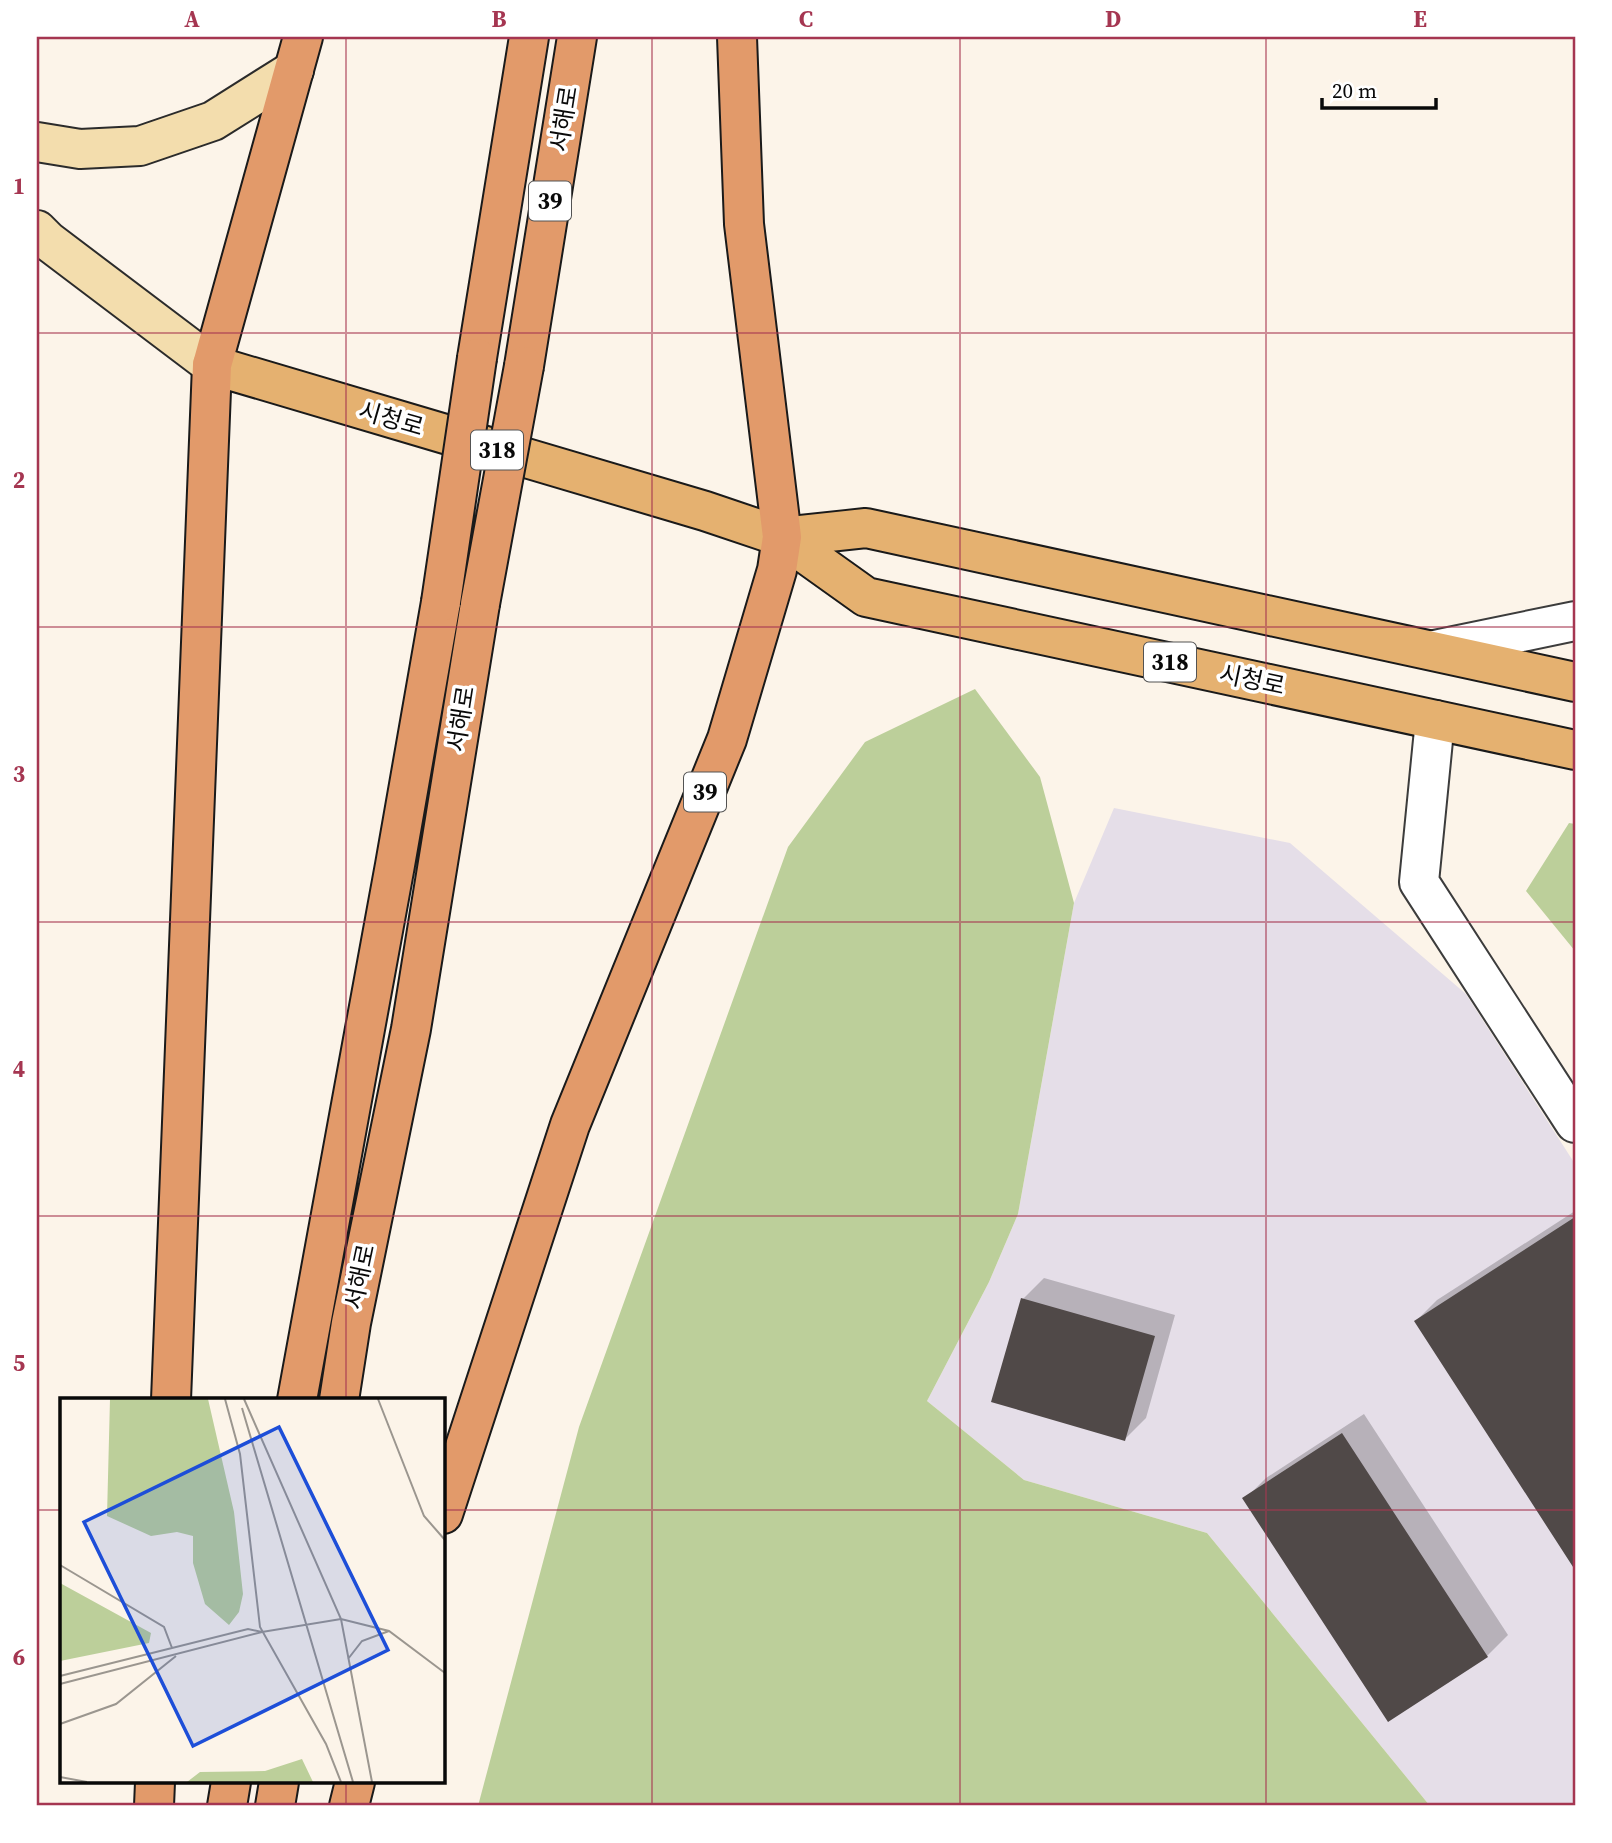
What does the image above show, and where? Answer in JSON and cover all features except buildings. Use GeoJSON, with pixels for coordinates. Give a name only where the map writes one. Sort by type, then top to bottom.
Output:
{"type":"FeatureCollection","features":[{"type":"Feature","properties":{"kind":"highway","name":"서해로"},"geometry":{"type":"LineString","coordinates":[[297,1398],[441,601],[529,37]]}},
{"type":"Feature","properties":{"kind":"highway","name":"서해로"},"geometry":{"type":"LineString","coordinates":[[339,1398],[351,1323],[411,1029],[577,37]]}},
{"type":"Feature","properties":{"kind":"highway","name":"39"},"geometry":{"type":"LineString","coordinates":[[444,1511],[570,1125],[727,739],[777,570],[782,537],[744,224],[737,37]]}},
{"type":"Feature","properties":{"kind":"highway"},"geometry":{"type":"LineString","coordinates":[[171,1398],[212,365],[298,53]]}},
{"type":"Feature","properties":{"kind":"highway"},"geometry":{"type":"LineString","coordinates":[[154,1806],[155,1784]]}},
{"type":"Feature","properties":{"kind":"highway"},"geometry":{"type":"LineString","coordinates":[[227,1806],[231,1784]]}},
{"type":"Feature","properties":{"kind":"highway"},"geometry":{"type":"LineString","coordinates":[[275,1806],[279,1784]]}},
{"type":"Feature","properties":{"kind":"highway"},"geometry":{"type":"LineString","coordinates":[[349,1806],[354,1784]]}},
{"type":"Feature","properties":{"kind":"main road"},"geometry":{"type":"LineString","coordinates":[[37,142],[80,149],[140,146],[213,121],[298,53]]}},
{"type":"Feature","properties":{"kind":"main road","name":"시청로"},"geometry":{"type":"LineString","coordinates":[[37,230],[212,365],[705,511],[782,537],[866,597],[1575,750]]}},
{"type":"Feature","properties":{"kind":"main road","name":"시청로"},"geometry":{"type":"LineString","coordinates":[[782,537],[866,528],[1575,682]]}},
{"type":"Feature","properties":{"kind":"street"},"geometry":{"type":"LineString","coordinates":[[1434,650],[1575,621]]}},
{"type":"Feature","properties":{"kind":"street"},"geometry":{"type":"LineString","coordinates":[[1435,720],[1419,883],[1575,1123]]}},
{"type":"Feature","properties":{"kind":"shaded area"},"geometry":{"type":"Polygon","coordinates":[[[1114,808],[1290,843],[1466,994],[1575,1164],[1575,1806],[1430,1806],[1207,1533],[1024,1480],[927,1401],[989,1282],[1018,1214],[1074,903],[1114,808]]]}},
{"type":"Feature","properties":{"kind":"green space"},"geometry":{"type":"Polygon","coordinates":[[[975,689],[1040,777],[1074,903],[1018,1214],[989,1282],[927,1401],[1024,1480],[1207,1533],[1430,1806],[478,1806],[579,1427],[788,847],[865,742],[975,689]]]}},
{"type":"Feature","properties":{"kind":"green space"},"geometry":{"type":"Polygon","coordinates":[[[1569,823],[1575,824],[1575,951],[1526,891],[1569,823]]]}}]}
